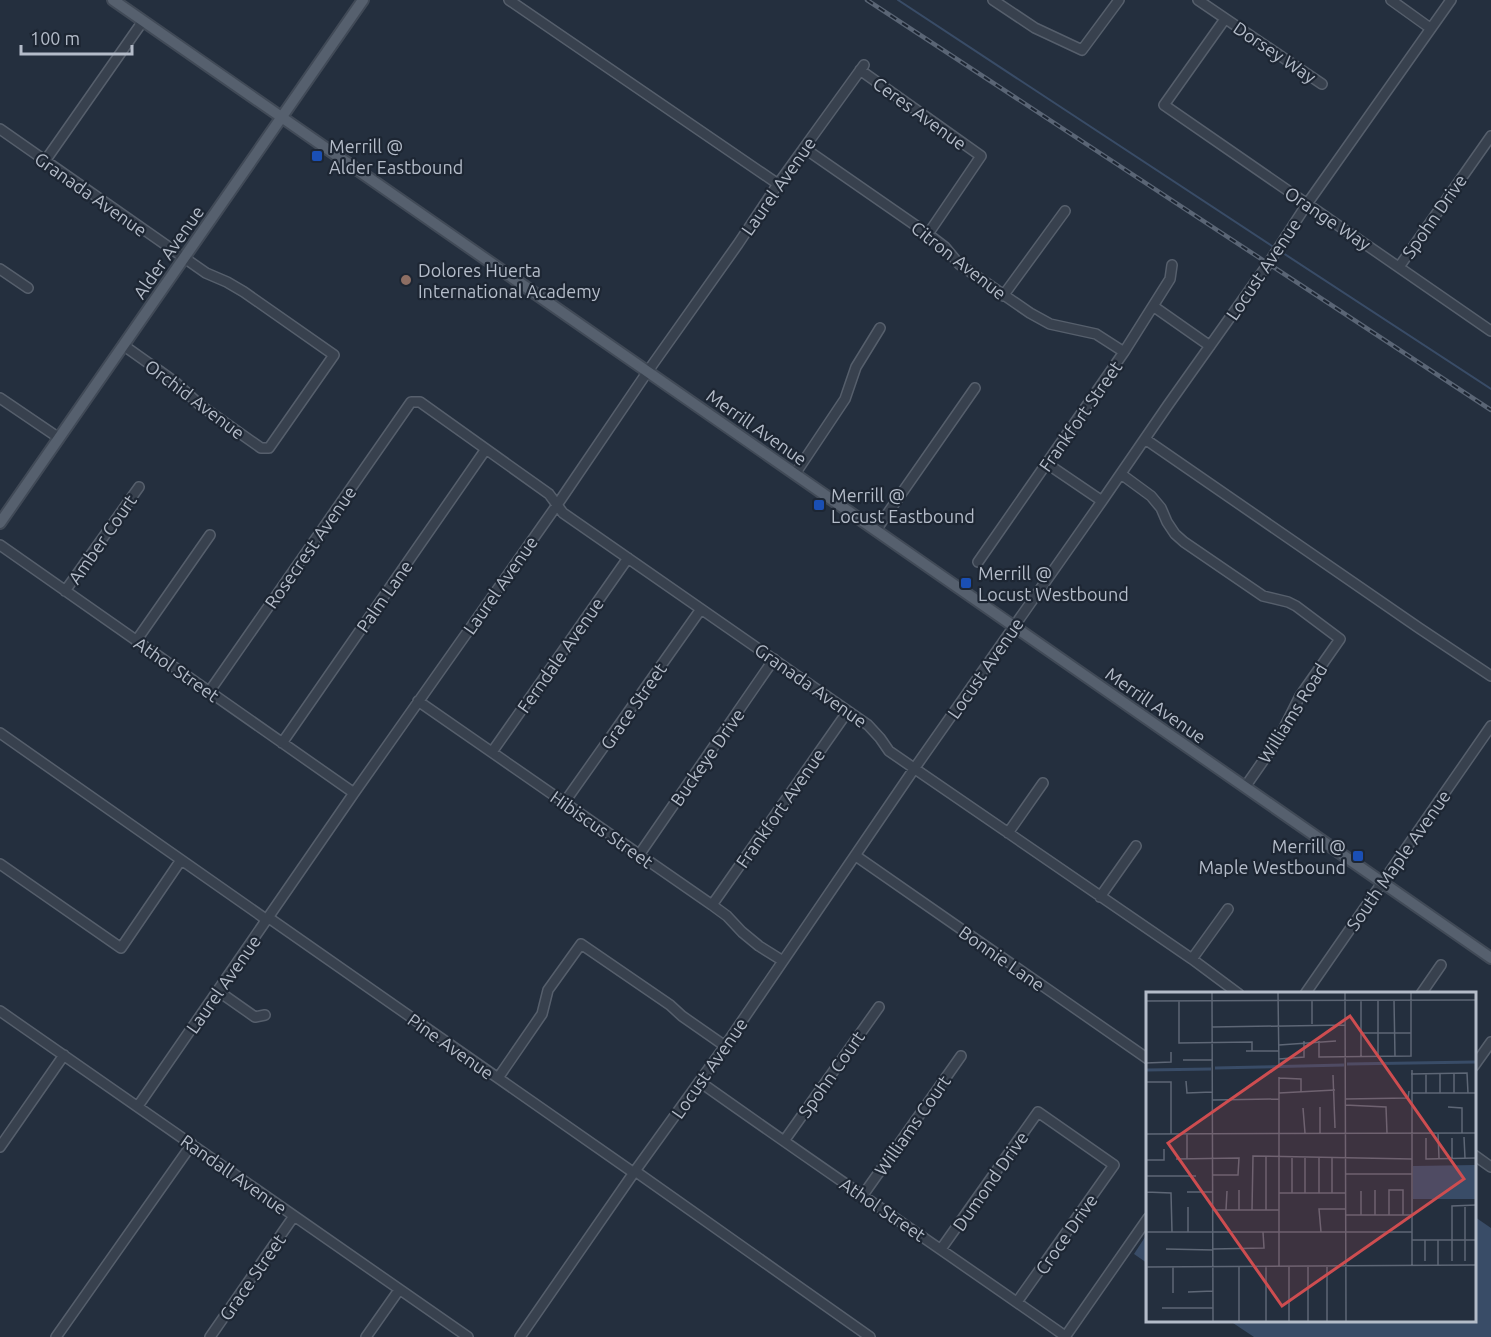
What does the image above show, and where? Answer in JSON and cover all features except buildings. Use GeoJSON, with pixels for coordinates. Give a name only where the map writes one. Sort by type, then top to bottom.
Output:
{"type":"FeatureCollection","features":[{"type":"Feature","properties":{"kind":"main road","name":"Merrill Avenue"},"geometry":{"type":"LineString","coordinates":[[112,0],[1491,958]]}},
{"type":"Feature","properties":{"kind":"main road","name":"Alder Avenue"},"geometry":{"type":"LineString","coordinates":[[0,523],[363,0]]}},
{"type":"Feature","properties":{"kind":"street"},"geometry":{"type":"LineString","coordinates":[[509,0],[778,184]]}},
{"type":"Feature","properties":{"kind":"street"},"geometry":{"type":"LineString","coordinates":[[993,0],[1035,28],[1082,50],[1119,0]]}},
{"type":"Feature","properties":{"kind":"street","name":"Dorsey Way"},"geometry":{"type":"LineString","coordinates":[[1198,0],[1322,84]]}},
{"type":"Feature","properties":{"kind":"street"},"geometry":{"type":"LineString","coordinates":[[1391,0],[1430,28]]}},
{"type":"Feature","properties":{"kind":"street","name":"Locust Avenue"},"geometry":{"type":"LineString","coordinates":[[520,1337],[700,1082],[914,769],[1450,0]]}},
{"type":"Feature","properties":{"kind":"street","name":"Orange Way"},"geometry":{"type":"LineString","coordinates":[[1225,19],[1164,105],[1491,330]]}},
{"type":"Feature","properties":{"kind":"street"},"geometry":{"type":"LineString","coordinates":[[45,161],[143,21]]}},
{"type":"Feature","properties":{"kind":"street","name":"Laurel Avenue"},"geometry":{"type":"LineString","coordinates":[[138,1106],[418,701],[729,258],[778,184],[862,67]]}},
{"type":"Feature","properties":{"kind":"street","name":"Ceres Avenue"},"geometry":{"type":"LineString","coordinates":[[862,67],[981,156],[928,234]]}},
{"type":"Feature","properties":{"kind":"street","name":"Granada Avenue"},"geometry":{"type":"LineString","coordinates":[[0,129],[206,273],[244,292],[334,355],[269,448]]}},
{"type":"Feature","properties":{"kind":"street","name":"Spohn Drive"},"geometry":{"type":"LineString","coordinates":[[1399,267],[1490,139]]}},
{"type":"Feature","properties":{"kind":"street","name":"Citron Avenue"},"geometry":{"type":"LineString","coordinates":[[804,148],[928,234],[945,247],[959,264],[1003,296],[1050,324],[1096,334],[1124,352]]}},
{"type":"Feature","properties":{"kind":"street"},"geometry":{"type":"LineString","coordinates":[[1003,296],[1065,211]]}},
{"type":"Feature","properties":{"kind":"street","name":"Frankfort Street"},"geometry":{"type":"LineString","coordinates":[[978,562],[1124,352],[1170,279],[1172,265]]}},
{"type":"Feature","properties":{"kind":"street"},"geometry":{"type":"LineString","coordinates":[[0,269],[28,288]]}},
{"type":"Feature","properties":{"kind":"street"},"geometry":{"type":"LineString","coordinates":[[1152,306],[1210,346]]}},
{"type":"Feature","properties":{"kind":"street"},"geometry":{"type":"LineString","coordinates":[[795,474],[845,399],[856,367],[880,328]]}},
{"type":"Feature","properties":{"kind":"street","name":"Orchid Avenue"},"geometry":{"type":"LineString","coordinates":[[123,345],[175,382],[200,405],[261,448],[269,448]]}},
{"type":"Feature","properties":{"kind":"street"},"geometry":{"type":"LineString","coordinates":[[876,530],[975,388]]}},
{"type":"Feature","properties":{"kind":"street"},"geometry":{"type":"LineString","coordinates":[[0,398],[59,438]]}},
{"type":"Feature","properties":{"kind":"street","name":"Granada Avenue"},"geometry":{"type":"LineString","coordinates":[[411,402],[420,402],[549,494],[563,513],[868,725],[889,751],[914,769],[1238,992]]}},
{"type":"Feature","properties":{"kind":"street","name":"Rosecrest Avenue"},"geometry":{"type":"LineString","coordinates":[[209,692],[411,402]]}},
{"type":"Feature","properties":{"kind":"street"},"geometry":{"type":"LineString","coordinates":[[1145,439],[1491,676]]}},
{"type":"Feature","properties":{"kind":"street","name":"Palm Lane"},"geometry":{"type":"LineString","coordinates":[[282,743],[486,449]]}},
{"type":"Feature","properties":{"kind":"street"},"geometry":{"type":"LineString","coordinates":[[1046,463],[1102,501]]}},
{"type":"Feature","properties":{"kind":"street","name":"Williams Road"},"geometry":{"type":"LineString","coordinates":[[1121,474],[1151,496],[1161,508],[1174,534],[1263,596],[1296,606],[1340,639],[1300,696],[1279,738],[1245,787]]}},
{"type":"Feature","properties":{"kind":"street","name":"Amber Court"},"geometry":{"type":"LineString","coordinates":[[65,591],[140,487]]}},
{"type":"Feature","properties":{"kind":"street"},"geometry":{"type":"LineString","coordinates":[[136,641],[210,535]]}},
{"type":"Feature","properties":{"kind":"street","name":"Athol Street"},"geometry":{"type":"LineString","coordinates":[[0,545],[354,793]]}},
{"type":"Feature","properties":{"kind":"street","name":"Ferndale Avenue"},"geometry":{"type":"LineString","coordinates":[[492,752],[628,558]]}},
{"type":"Feature","properties":{"kind":"street","name":"Grace Street"},"geometry":{"type":"LineString","coordinates":[[564,803],[701,609]]}},
{"type":"Feature","properties":{"kind":"street","name":"Buckeye Drive"},"geometry":{"type":"LineString","coordinates":[[639,855],[774,659]]}},
{"type":"Feature","properties":{"kind":"street","name":"Hibiscus Street"},"geometry":{"type":"LineString","coordinates":[[418,701],[712,905],[759,946],[783,961]]}},
{"type":"Feature","properties":{"kind":"street","name":"Frankfort Avenue"},"geometry":{"type":"LineString","coordinates":[[712,905],[848,711]]}},
{"type":"Feature","properties":{"kind":"street","name":"South Maple Avenue"},"geometry":{"type":"LineString","coordinates":[[1306,992],[1491,726]]}},
{"type":"Feature","properties":{"kind":"street","name":"Pine Avenue"},"geometry":{"type":"LineString","coordinates":[[0,733],[870,1337]]}},
{"type":"Feature","properties":{"kind":"street"},"geometry":{"type":"LineString","coordinates":[[1008,833],[1043,783]]}},
{"type":"Feature","properties":{"kind":"street"},"geometry":{"type":"LineString","coordinates":[[1100,897],[1136,846]]}},
{"type":"Feature","properties":{"kind":"street","name":"Bonnie Lane"},"geometry":{"type":"LineString","coordinates":[[856,856],[1146,1058]]}},
{"type":"Feature","properties":{"kind":"street"},"geometry":{"type":"LineString","coordinates":[[0,864],[121,948],[181,860]]}},
{"type":"Feature","properties":{"kind":"street"},"geometry":{"type":"LineString","coordinates":[[1192,959],[1228,909]]}},
{"type":"Feature","properties":{"kind":"street"},"geometry":{"type":"LineString","coordinates":[[498,1078],[542,1014],[548,990],[581,944],[725,1046]]}},
{"type":"Feature","properties":{"kind":"street"},"geometry":{"type":"LineString","coordinates":[[1422,992],[1441,965]]}},
{"type":"Feature","properties":{"kind":"street"},"geometry":{"type":"LineString","coordinates":[[218,991],[255,1017],[265,1015]]}},
{"type":"Feature","properties":{"kind":"street","name":"Spohn Court"},"geometry":{"type":"LineString","coordinates":[[784,1142],[879,1007]]}},
{"type":"Feature","properties":{"kind":"street","name":"Randall Avenue"},"geometry":{"type":"LineString","coordinates":[[0,1011],[468,1337]]}},
{"type":"Feature","properties":{"kind":"street"},"geometry":{"type":"LineString","coordinates":[[1476,1063],[1491,1042]]}},
{"type":"Feature","properties":{"kind":"street"},"geometry":{"type":"LineString","coordinates":[[0,1147],[64,1055]]}},
{"type":"Feature","properties":{"kind":"street","name":"Williams Court"},"geometry":{"type":"LineString","coordinates":[[863,1195],[961,1056]]}},
{"type":"Feature","properties":{"kind":"street","name":"Athol Street"},"geometry":{"type":"LineString","coordinates":[[700,1082],[1065,1337]]}},
{"type":"Feature","properties":{"kind":"street","name":"Dumond Drive"},"geometry":{"type":"LineString","coordinates":[[941,1249],[1038,1112],[1114,1165]]}},
{"type":"Feature","properties":{"kind":"street"},"geometry":{"type":"LineString","coordinates":[[56,1337],[192,1144]]}},
{"type":"Feature","properties":{"kind":"street"},"geometry":{"type":"LineString","coordinates":[[1476,1156],[1491,1167]]}},
{"type":"Feature","properties":{"kind":"street","name":"Croce Drive"},"geometry":{"type":"LineString","coordinates":[[1017,1302],[1114,1165]]}},
{"type":"Feature","properties":{"kind":"street","name":"Grace Street"},"geometry":{"type":"LineString","coordinates":[[210,1337],[294,1216]]}},
{"type":"Feature","properties":{"kind":"street"},"geometry":{"type":"LineString","coordinates":[[1065,1337],[1146,1221]]}},
{"type":"Feature","properties":{"kind":"street"},"geometry":{"type":"LineString","coordinates":[[366,1337],[399,1290]]}},
{"type":"Feature","properties":{"kind":"water"},"geometry":{"type":"Polygon","coordinates":[[[1476,1218],[1491,1228],[1491,1337],[1254,1337],[1232,1322],[1476,1322],[1476,1218]]]}},
{"type":"Feature","properties":{"kind":"water"},"geometry":{"type":"Polygon","coordinates":[[[1146,1236],[1146,1262],[1134,1254],[1146,1236]]]}},
{"type":"Feature","properties":{"kind":"waterway"},"geometry":{"type":"LineString","coordinates":[[898,0],[1272,246]]}},
{"type":"Feature","properties":{"kind":"waterway"},"geometry":{"type":"LineString","coordinates":[[1283,253],[1491,389]]}},
{"type":"Feature","properties":{"kind":"railway"},"geometry":{"type":"LineString","coordinates":[[867,0],[1491,410]]}},
{"type":"Feature","properties":{"kind":"place","name":"Merrill @ Alder Eastbound"},"geometry":{"type":"Point","coordinates":[317,156]}},
{"type":"Feature","properties":{"kind":"place","name":"Dolores Huerta International Academy"},"geometry":{"type":"Point","coordinates":[406,280]}},
{"type":"Feature","properties":{"kind":"place","name":"Merrill @ Locust Eastbound"},"geometry":{"type":"Point","coordinates":[819,505]}},
{"type":"Feature","properties":{"kind":"place","name":"Merrill @ Locust Westbound"},"geometry":{"type":"Point","coordinates":[966,583]}},
{"type":"Feature","properties":{"kind":"place","name":"Merrill @ Maple Westbound"},"geometry":{"type":"Point","coordinates":[1358,856]}}]}
